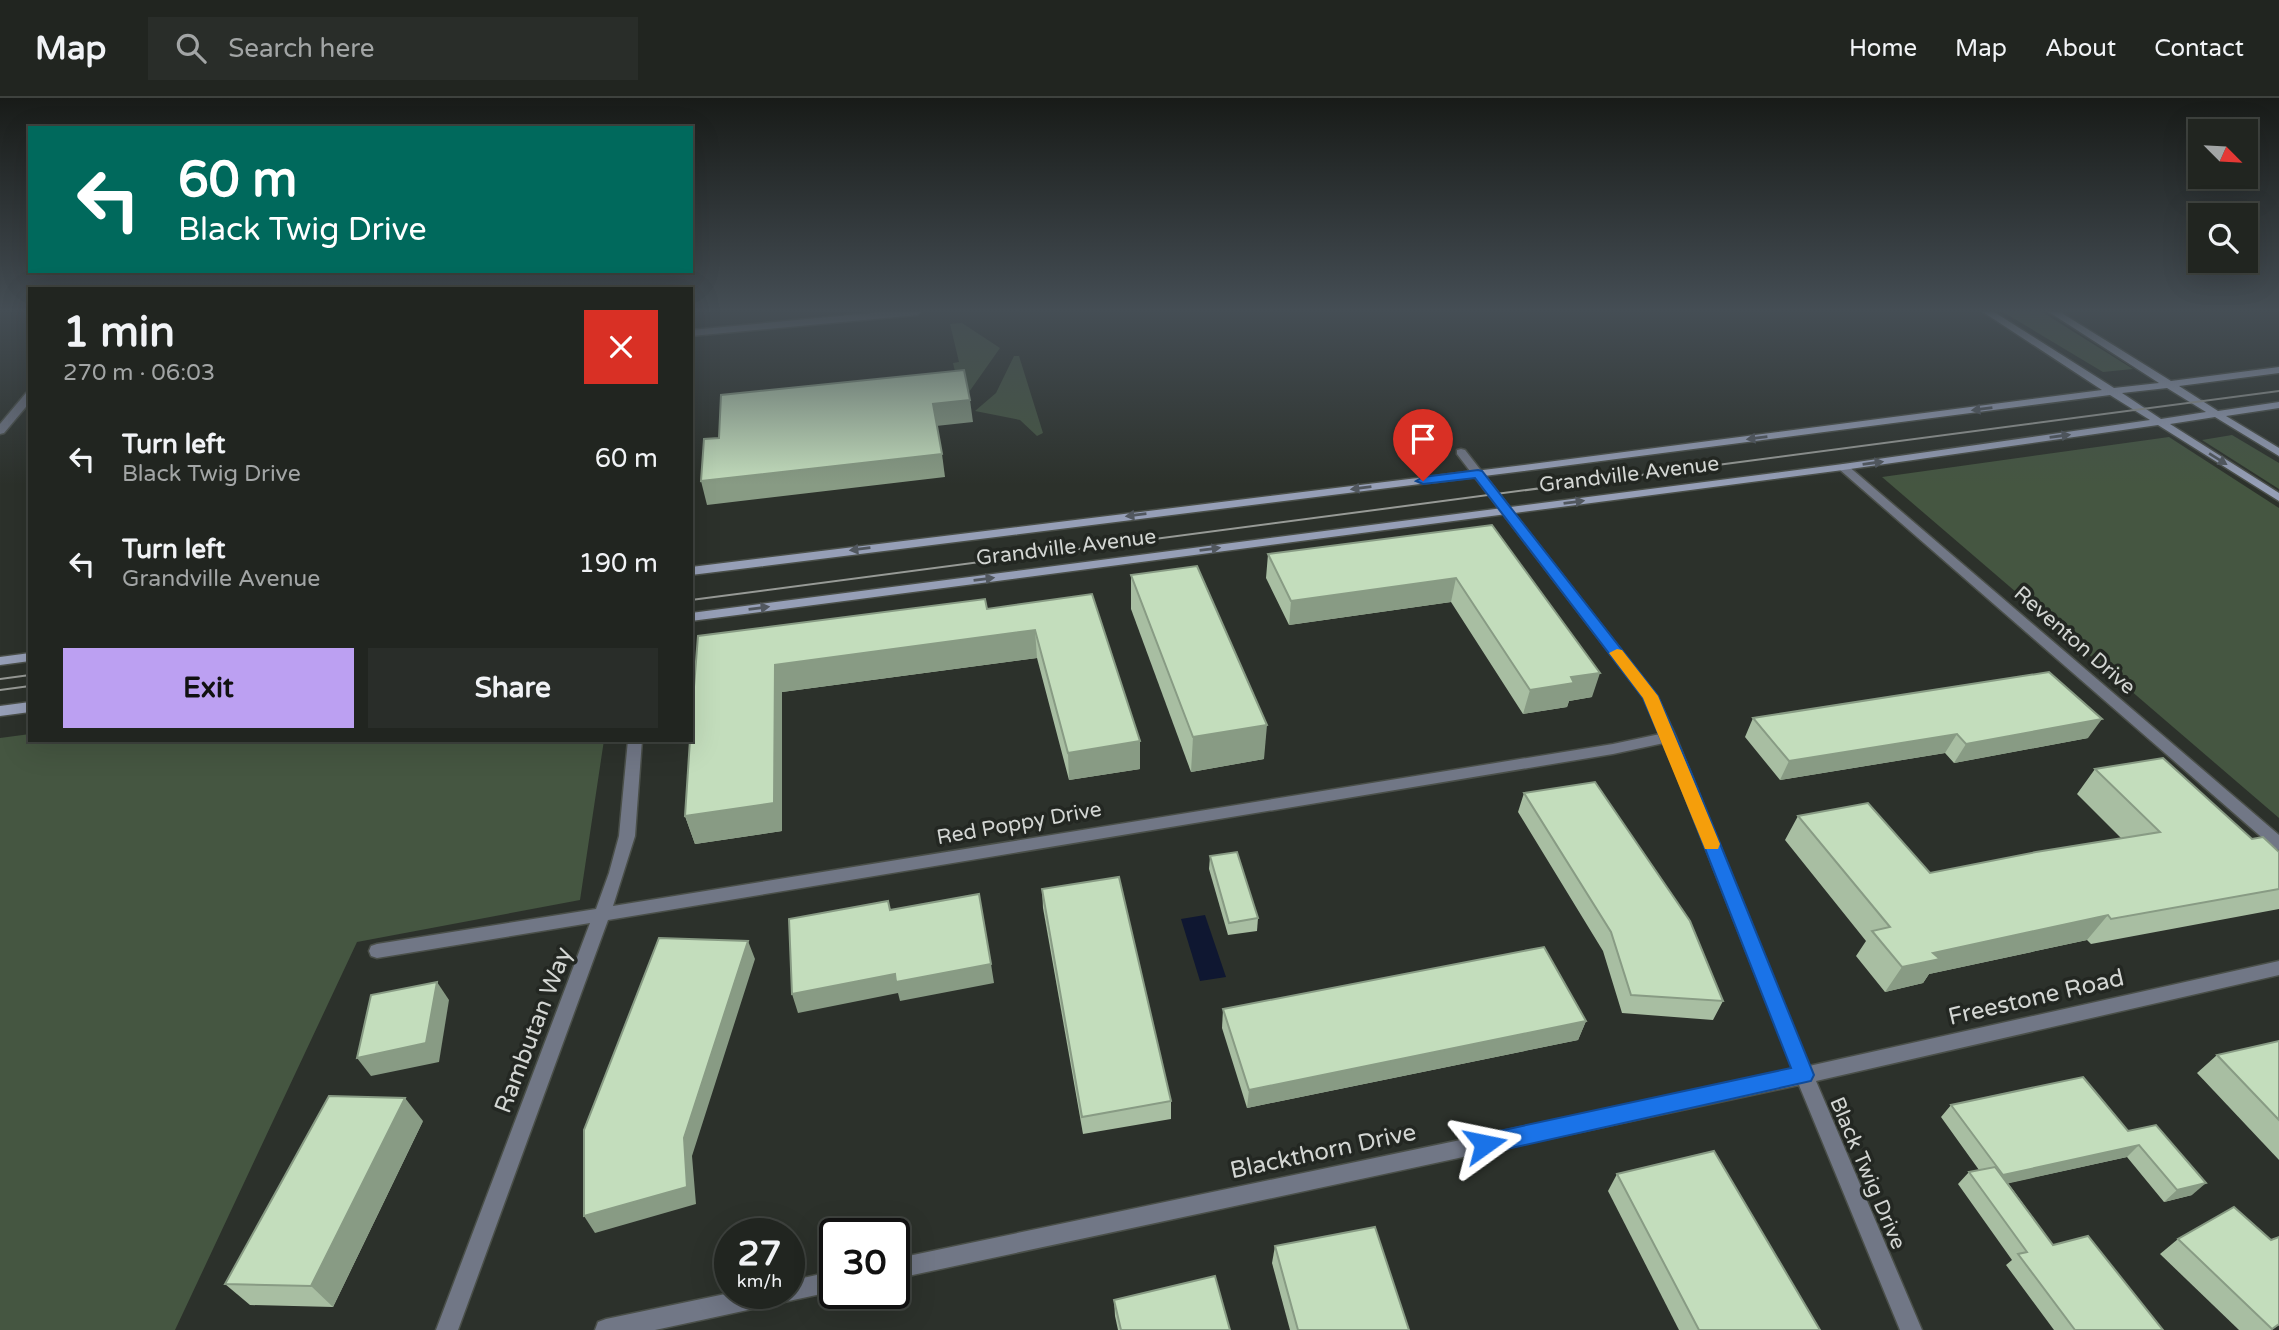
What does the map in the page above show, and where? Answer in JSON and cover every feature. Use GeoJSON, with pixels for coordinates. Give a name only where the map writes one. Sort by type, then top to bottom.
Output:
{"type":"FeatureCollection","features":[{"type":"Feature","properties":{"kind":"street"},"geometry":{"type":"LineString","coordinates":[[2076,369],[2279,498]]}},
{"type":"Feature","properties":{"kind":"street"},"geometry":{"type":"LineString","coordinates":[[2147,369],[2279,453]]}},
{"type":"Feature","properties":{"kind":"street","name":"Grandville Avenue"},"geometry":{"type":"LineString","coordinates":[[693,571],[1478,474],[2279,370]]}},
{"type":"Feature","properties":{"kind":"street"},"geometry":{"type":"LineString","coordinates":[[0,430],[28,397]]}},
{"type":"Feature","properties":{"kind":"street","name":"Grandville Avenue"},"geometry":{"type":"LineString","coordinates":[[693,617],[1843,467],[2279,405]]}},
{"type":"Feature","properties":{"kind":"street","name":"Black Twig Drive"},"geometry":{"type":"LineString","coordinates":[[1461,452],[1650,696],[1911,1330]]}},
{"type":"Feature","properties":{"kind":"street","name":"Reventon Drive"},"geometry":{"type":"LineString","coordinates":[[1843,467],[2279,844]]}},
{"type":"Feature","properties":{"kind":"street"},"geometry":{"type":"LineString","coordinates":[[0,661],[28,657]]}},
{"type":"Feature","properties":{"kind":"street"},"geometry":{"type":"LineString","coordinates":[[0,711],[28,707]]}},
{"type":"Feature","properties":{"kind":"street","name":"Red Poppy Drive"},"geometry":{"type":"LineString","coordinates":[[377,951],[1614,749],[1669,737]]}},
{"type":"Feature","properties":{"kind":"street","name":"Rambutan Way"},"geometry":{"type":"LineString","coordinates":[[447,1330],[617,873],[627,836],[635,742]]}},
{"type":"Feature","properties":{"kind":"street","name":"Freestone Road"},"geometry":{"type":"LineString","coordinates":[[1804,1075],[2279,968]]}},
{"type":"Feature","properties":{"kind":"street","name":"Blackthorn Drive"},"geometry":{"type":"LineString","coordinates":[[910,1266],[1804,1075]]}},
{"type":"Feature","properties":{"kind":"street"},"geometry":{"type":"LineString","coordinates":[[606,1330],[714,1307]]}},
{"type":"Feature","properties":{"kind":"green space"},"geometry":{"type":"Polygon","coordinates":[[[955,369],[985,369],[969,392],[960,393],[955,369]]]}},
{"type":"Feature","properties":{"kind":"green space"},"geometry":{"type":"Polygon","coordinates":[[[1007,369],[1023,369],[1043,433],[1037,436],[1020,420],[975,411],[996,393],[1007,369]]]}},
{"type":"Feature","properties":{"kind":"green space"},"geometry":{"type":"Polygon","coordinates":[[[2099,369],[2128,369],[2103,372],[2099,369]]]}},
{"type":"Feature","properties":{"kind":"green space"},"geometry":{"type":"Polygon","coordinates":[[[2232,435],[2279,463],[2279,489],[2202,440],[2232,435]]]}},
{"type":"Feature","properties":{"kind":"green space"},"geometry":{"type":"Polygon","coordinates":[[[2169,437],[2279,508],[2279,818],[1882,477],[2169,437]]]}},
{"type":"Feature","properties":{"kind":"green space"},"geometry":{"type":"Polygon","coordinates":[[[28,734],[28,742],[604,742],[580,900],[357,942],[175,1330],[0,1330],[0,738],[28,734]]]}},
{"type":"Feature","properties":{"kind":"water"},"geometry":{"type":"Polygon","coordinates":[[[1205,915],[1226,977],[1200,981],[1181,919],[1205,915]]]}},
{"type":"Feature","properties":{"kind":"building"},"geometry":{"type":"Polygon","coordinates":[[[964,370],[970,400],[933,404],[942,454],[701,481],[704,439],[719,438],[721,395],[964,370]]]}},
{"type":"Feature","properties":{"kind":"building"},"geometry":{"type":"Polygon","coordinates":[[[1492,525],[1600,673],[1571,677],[1574,683],[1530,690],[1456,578],[1291,601],[1268,554],[1492,525]]]}},
{"type":"Feature","properties":{"kind":"building"},"geometry":{"type":"Polygon","coordinates":[[[1197,566],[1267,725],[1193,737],[1131,575],[1197,566]]]}},
{"type":"Feature","properties":{"kind":"building"},"geometry":{"type":"Polygon","coordinates":[[[1092,594],[1140,741],[1068,753],[1035,630],[775,665],[774,803],[685,816],[690,742],[693,742],[698,636],[985,599],[987,609],[1092,594]]]}},
{"type":"Feature","properties":{"kind":"building"},"geometry":{"type":"Polygon","coordinates":[[[2049,672],[2102,719],[1966,744],[1957,734],[1789,761],[1753,718],[2049,672]]]}},
{"type":"Feature","properties":{"kind":"building"},"geometry":{"type":"Polygon","coordinates":[[[2163,758],[2252,839],[2263,837],[2279,852],[2279,889],[2111,919],[2108,915],[1933,953],[1940,959],[1902,967],[1872,931],[1890,927],[1798,816],[1868,803],[1930,873],[2160,832],[2095,769],[2163,758]]]}},
{"type":"Feature","properties":{"kind":"building"},"geometry":{"type":"Polygon","coordinates":[[[1595,782],[1690,921],[1723,1001],[1631,995],[1611,932],[1524,793],[1595,782]]]}},
{"type":"Feature","properties":{"kind":"building"},"geometry":{"type":"Polygon","coordinates":[[[1237,852],[1258,918],[1229,923],[1210,856],[1237,852]]]}},
{"type":"Feature","properties":{"kind":"building"},"geometry":{"type":"Polygon","coordinates":[[[1119,877],[1171,1101],[1082,1117],[1042,889],[1119,877]]]}},
{"type":"Feature","properties":{"kind":"building"},"geometry":{"type":"Polygon","coordinates":[[[979,894],[991,964],[896,982],[895,974],[792,994],[789,919],[888,901],[890,910],[979,894]]]}},
{"type":"Feature","properties":{"kind":"building"},"geometry":{"type":"Polygon","coordinates":[[[659,938],[748,941],[684,1138],[687,1187],[584,1216],[584,1130],[659,938]]]}},
{"type":"Feature","properties":{"kind":"building"},"geometry":{"type":"Polygon","coordinates":[[[1544,947],[1586,1021],[1249,1090],[1223,1009],[1544,947]]]}},
{"type":"Feature","properties":{"kind":"building"},"geometry":{"type":"Polygon","coordinates":[[[437,982],[426,1043],[357,1058],[371,995],[437,982]]]}},
{"type":"Feature","properties":{"kind":"building"},"geometry":{"type":"Polygon","coordinates":[[[2279,1041],[2279,1120],[2217,1055],[2279,1041]]]}},
{"type":"Feature","properties":{"kind":"building"},"geometry":{"type":"Polygon","coordinates":[[[2083,1077],[2128,1131],[2156,1125],[2206,1183],[2177,1190],[2139,1145],[2003,1175],[1951,1105],[2083,1077]]]}},
{"type":"Feature","properties":{"kind":"building"},"geometry":{"type":"Polygon","coordinates":[[[329,1096],[405,1098],[311,1286],[225,1284],[329,1096]]]}},
{"type":"Feature","properties":{"kind":"building"},"geometry":{"type":"Polygon","coordinates":[[[1714,1151],[1820,1330],[1699,1330],[1617,1174],[1714,1151]]]}},
{"type":"Feature","properties":{"kind":"building"},"geometry":{"type":"Polygon","coordinates":[[[1995,1167],[2053,1245],[2088,1236],[2163,1330],[2075,1330],[2018,1254],[2027,1252],[1969,1172],[1995,1167]]]}},
{"type":"Feature","properties":{"kind":"building"},"geometry":{"type":"Polygon","coordinates":[[[2234,1207],[2271,1240],[2279,1237],[2279,1324],[2272,1329],[2178,1239],[2234,1207]]]}},
{"type":"Feature","properties":{"kind":"building"},"geometry":{"type":"Polygon","coordinates":[[[1375,1227],[1409,1330],[1298,1330],[1275,1246],[1375,1227]]]}},
{"type":"Feature","properties":{"kind":"building"},"geometry":{"type":"Polygon","coordinates":[[[1215,1276],[1230,1330],[1121,1330],[1114,1300],[1215,1276]]]}},
{"type":"Feature","properties":{"kind":"tram line"},"geometry":{"type":"LineString","coordinates":[[693,600],[2279,391]]}},
{"type":"Feature","properties":{"kind":"tram line"},"geometry":{"type":"LineString","coordinates":[[0,679],[28,675]]}},
{"type":"Feature","properties":{"kind":"tram line"},"geometry":{"type":"LineString","coordinates":[[0,690],[28,686]]}},
{"type":"Feature","properties":{"kind":"slow traffic"},"geometry":{"type":"LineString","coordinates":[[1617,653],[1650,696],[1712,844]]}},
{"type":"Feature","properties":{"kind":"route"},"geometry":{"type":"LineString","coordinates":[[1423,481],[1478,474],[1650,696],[1669,737],[1804,1075],[1485,1144]]}}]}
